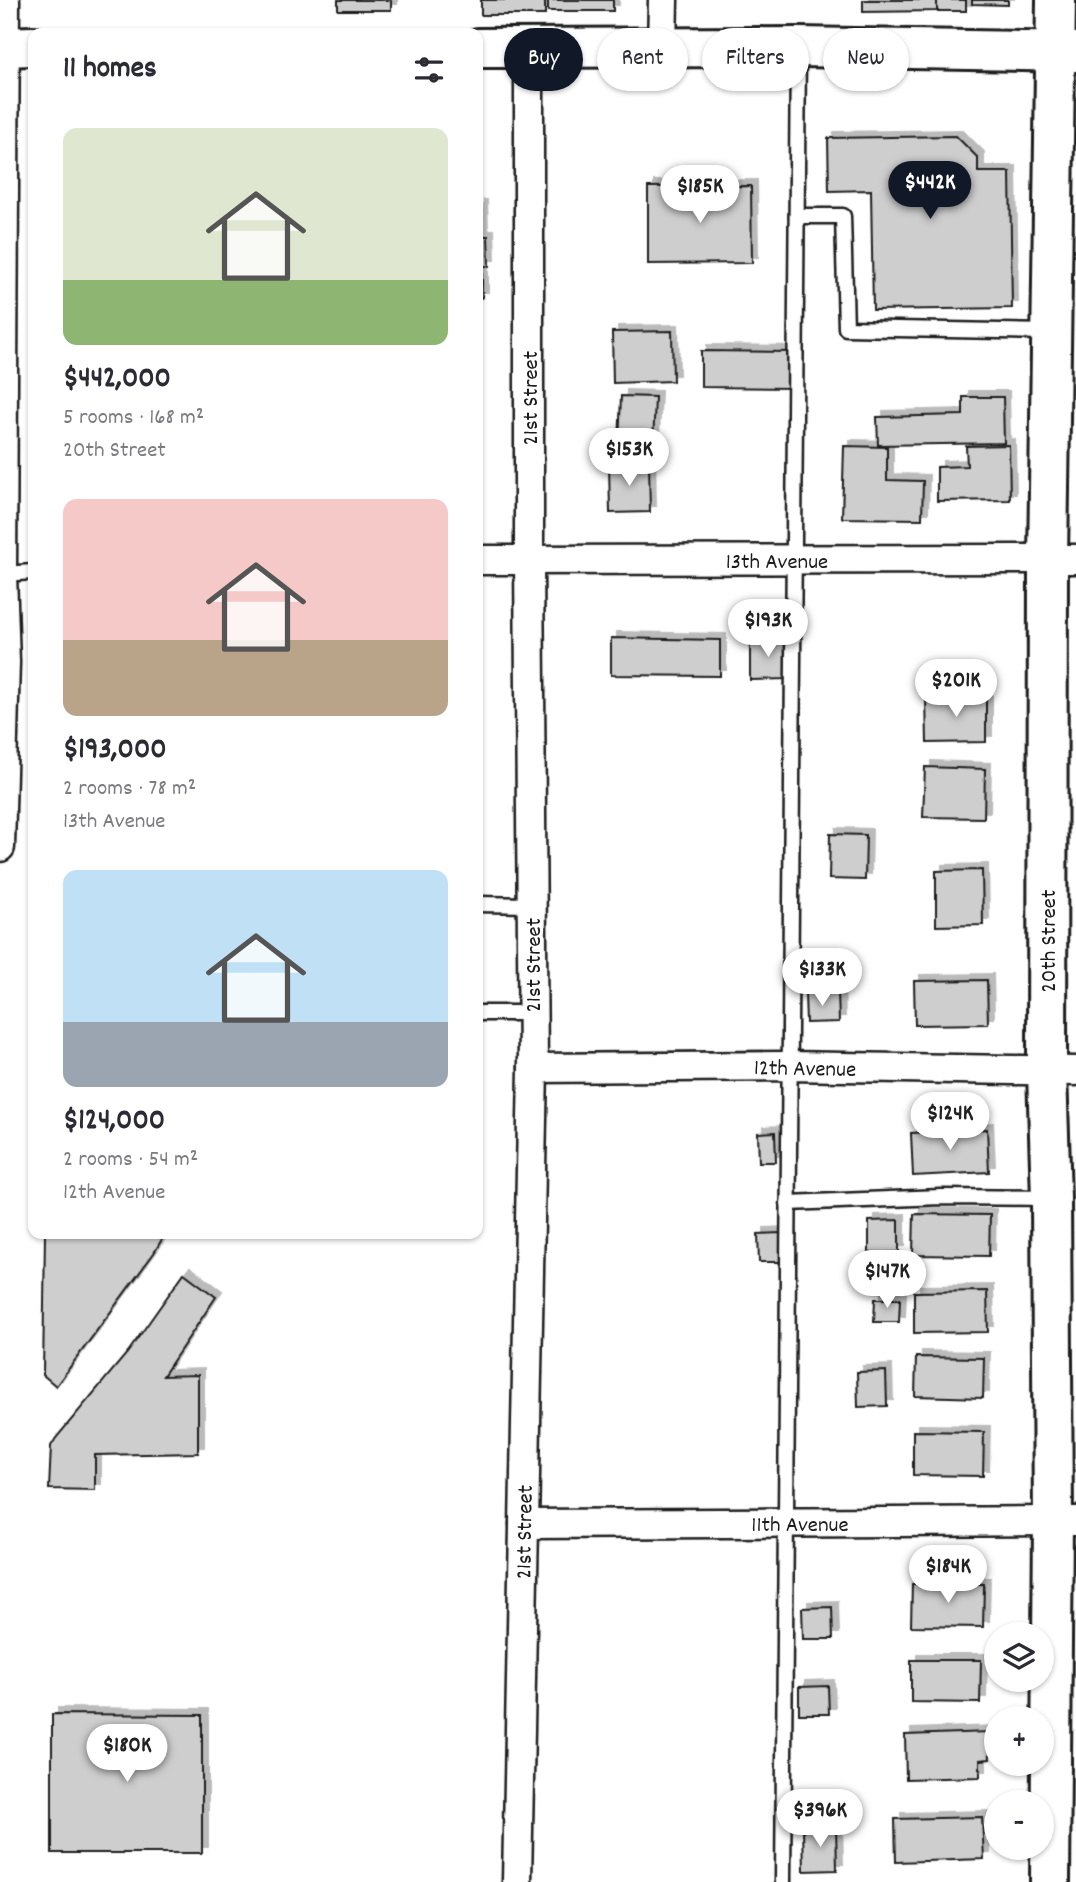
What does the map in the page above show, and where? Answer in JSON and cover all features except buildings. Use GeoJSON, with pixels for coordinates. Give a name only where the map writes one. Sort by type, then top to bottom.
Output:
{"type":"FeatureCollection","features":[{"type":"Feature","properties":{"kind":"street"},"geometry":{"type":"LineString","coordinates":[[0,847],[5,662],[1,574],[2,241],[13,46],[5,0]]}},
{"type":"Feature","properties":{"kind":"street"},"geometry":{"type":"LineString","coordinates":[[662,28],[663,0]]}},
{"type":"Feature","properties":{"kind":"street","name":"20th Street"},"geometry":{"type":"LineString","coordinates":[[1051,1882],[1065,1521],[1051,1198],[1061,1071],[1062,559],[1052,332],[1066,52],[1056,0]]}},
{"type":"Feature","properties":{"kind":"street"},"geometry":{"type":"LineString","coordinates":[[809,47],[1066,52]]}},
{"type":"Feature","properties":{"kind":"street"},"geometry":{"type":"LineString","coordinates":[[483,48],[504,48]]}},
{"type":"Feature","properties":{"kind":"street","name":"21st Street"},"geometry":{"type":"LineString","coordinates":[[517,1882],[533,1068],[529,91]]}},
{"type":"Feature","properties":{"kind":"street","name":"13th Avenue"},"geometry":{"type":"LineString","coordinates":[[483,560],[1062,559]]}},
{"type":"Feature","properties":{"kind":"street","name":"12th Avenue"},"geometry":{"type":"LineString","coordinates":[[533,1068],[788,1066],[1061,1071]]}},
{"type":"Feature","properties":{"kind":"street","name":"11th Avenue"},"geometry":{"type":"LineString","coordinates":[[524,1524],[1065,1521]]}},
{"type":"Feature","properties":{"kind":"lane"},"geometry":{"type":"LineString","coordinates":[[783,1882],[798,91]]}},
{"type":"Feature","properties":{"kind":"lane"},"geometry":{"type":"LineString","coordinates":[[797,216],[843,216],[846,328],[1052,332]]}},
{"type":"Feature","properties":{"kind":"lane"},"geometry":{"type":"LineString","coordinates":[[1,574],[28,572]]}},
{"type":"Feature","properties":{"kind":"lane"},"geometry":{"type":"LineString","coordinates":[[483,904],[531,905]]}},
{"type":"Feature","properties":{"kind":"lane"},"geometry":{"type":"LineString","coordinates":[[483,1013],[532,1013]]}},
{"type":"Feature","properties":{"kind":"lane"},"geometry":{"type":"LineString","coordinates":[[788,1203],[941,1197],[1051,1198]]}}]}
